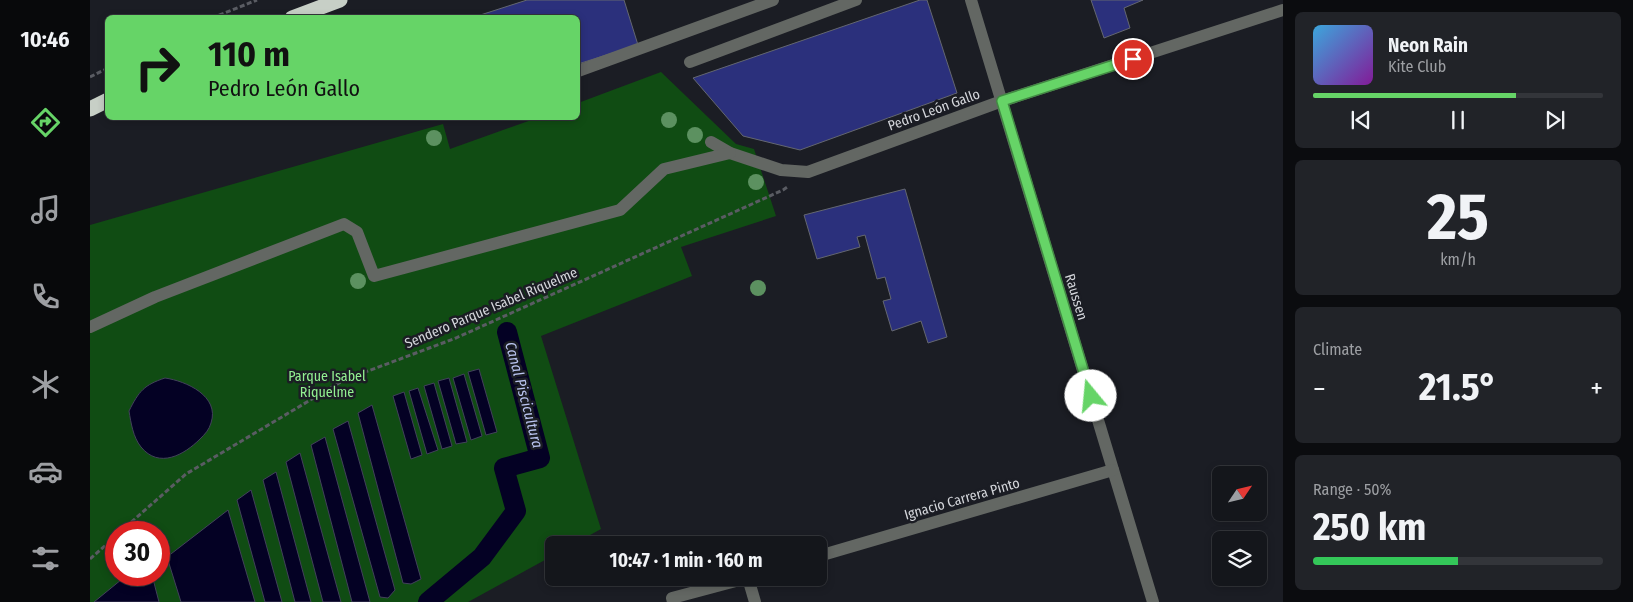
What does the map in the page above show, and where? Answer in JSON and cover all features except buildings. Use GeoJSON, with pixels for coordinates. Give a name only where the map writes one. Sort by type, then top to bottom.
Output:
{"type":"FeatureCollection","features":[{"type":"Feature","properties":{"kind":"highway"},"geometry":{"type":"LineString","coordinates":[[300,15],[340,0]]}},
{"type":"Feature","properties":{"kind":"highway"},"geometry":{"type":"LineString","coordinates":[[90,109],[105,102]]}},
{"type":"Feature","properties":{"kind":"street"},"geometry":{"type":"LineString","coordinates":[[580,70],[773,0]]}},
{"type":"Feature","properties":{"kind":"street"},"geometry":{"type":"LineString","coordinates":[[690,62],[856,0]]}},
{"type":"Feature","properties":{"kind":"street","name":"Raussen"},"geometry":{"type":"LineString","coordinates":[[971,0],[1153,602]]}},
{"type":"Feature","properties":{"kind":"street","name":"Pedro León Gallo"},"geometry":{"type":"LineString","coordinates":[[711,142],[730,153],[781,170],[808,172],[1002,101],[1283,10]]}},
{"type":"Feature","properties":{"kind":"street"},"geometry":{"type":"LineString","coordinates":[[90,328],[155,297],[344,224],[356,232],[374,276],[620,210],[664,169],[730,153]]}},
{"type":"Feature","properties":{"kind":"street","name":"Ignacio Carrera Pinto"},"geometry":{"type":"LineString","coordinates":[[827,554],[1113,470]]}},
{"type":"Feature","properties":{"kind":"street"},"geometry":{"type":"LineString","coordinates":[[673,600],[720,586]]}},
{"type":"Feature","properties":{"kind":"street"},"geometry":{"type":"LineString","coordinates":[[749,586],[754,602]]}},
{"type":"Feature","properties":{"kind":"path"},"geometry":{"type":"LineString","coordinates":[[220,15],[257,0]]}},
{"type":"Feature","properties":{"kind":"path"},"geometry":{"type":"LineString","coordinates":[[90,77],[105,70]]}},
{"type":"Feature","properties":{"kind":"path","name":"Sendero Parque Isabel Riquelme"},"geometry":{"type":"LineString","coordinates":[[133,521],[186,474],[344,380],[456,338],[783,190],[808,172]]}},
{"type":"Feature","properties":{"kind":"path"},"geometry":{"type":"LineString","coordinates":[[90,559],[105,546]]}},
{"type":"Feature","properties":{"kind":"green space","name":"Parque Isabel Riquelme"},"geometry":{"type":"Polygon","coordinates":[[[661,72],[736,144],[754,149],[776,216],[681,247],[692,276],[541,336],[601,529],[588,536],[545,536],[545,560],[468,602],[90,602],[90,225],[443,124],[450,149],[531,120],[580,120],[580,102],[661,72]]]}},
{"type":"Feature","properties":{"kind":"water"},"geometry":{"type":"Polygon","coordinates":[[[479,369],[497,432],[486,435],[468,372],[479,369]]]}},
{"type":"Feature","properties":{"kind":"water"},"geometry":{"type":"Polygon","coordinates":[[[464,374],[482,436],[471,440],[453,378],[464,374]]]}},
{"type":"Feature","properties":{"kind":"water"},"geometry":{"type":"Polygon","coordinates":[[[165,378],[191,386],[206,398],[211,405],[212,413],[209,428],[194,445],[179,454],[163,458],[148,454],[138,443],[129,411],[136,398],[147,386],[165,378]]]}},
{"type":"Feature","properties":{"kind":"water"},"geometry":{"type":"Polygon","coordinates":[[[449,378],[467,442],[456,444],[438,381],[449,378]]]}},
{"type":"Feature","properties":{"kind":"water"},"geometry":{"type":"Polygon","coordinates":[[[434,383],[452,446],[442,449],[424,386],[434,383]]]}},
{"type":"Feature","properties":{"kind":"water"},"geometry":{"type":"Polygon","coordinates":[[[418,388],[438,450],[427,454],[409,391],[418,388]]]}},
{"type":"Feature","properties":{"kind":"water"},"geometry":{"type":"Polygon","coordinates":[[[404,392],[422,455],[411,459],[393,396],[404,392]]]}},
{"type":"Feature","properties":{"kind":"water"},"geometry":{"type":"Polygon","coordinates":[[[372,405],[421,579],[411,584],[403,583],[358,413],[372,405]]]}},
{"type":"Feature","properties":{"kind":"water"},"geometry":{"type":"Polygon","coordinates":[[[348,421],[395,590],[388,598],[380,597],[333,429],[348,421]]]}},
{"type":"Feature","properties":{"kind":"water"},"geometry":{"type":"Polygon","coordinates":[[[325,437],[370,602],[352,602],[311,445],[325,437]]]}},
{"type":"Feature","properties":{"kind":"water"},"geometry":{"type":"Polygon","coordinates":[[[300,453],[341,602],[323,602],[286,462],[300,453]]]}},
{"type":"Feature","properties":{"kind":"water"},"geometry":{"type":"Polygon","coordinates":[[[276,472],[311,602],[295,602],[263,480],[276,472]]]}},
{"type":"Feature","properties":{"kind":"water"},"geometry":{"type":"Polygon","coordinates":[[[251,490],[282,602],[265,602],[237,500],[251,490]]]}},
{"type":"Feature","properties":{"kind":"water"},"geometry":{"type":"Polygon","coordinates":[[[228,510],[255,602],[181,602],[170,567],[170,555],[228,510]]]}},
{"type":"Feature","properties":{"kind":"water"},"geometry":{"type":"Polygon","coordinates":[[[114,586],[155,586],[159,602],[94,602],[114,586]]]}},
{"type":"Feature","properties":{"kind":"waterway","name":"Canal Piscicultura"},"geometry":{"type":"LineString","coordinates":[[428,602],[482,557],[516,511],[504,468],[540,458],[507,332]]}},
{"type":"Feature","properties":{"kind":"route"},"geometry":{"type":"LineString","coordinates":[[1091,396],[1002,101],[1133,59]]}}]}
